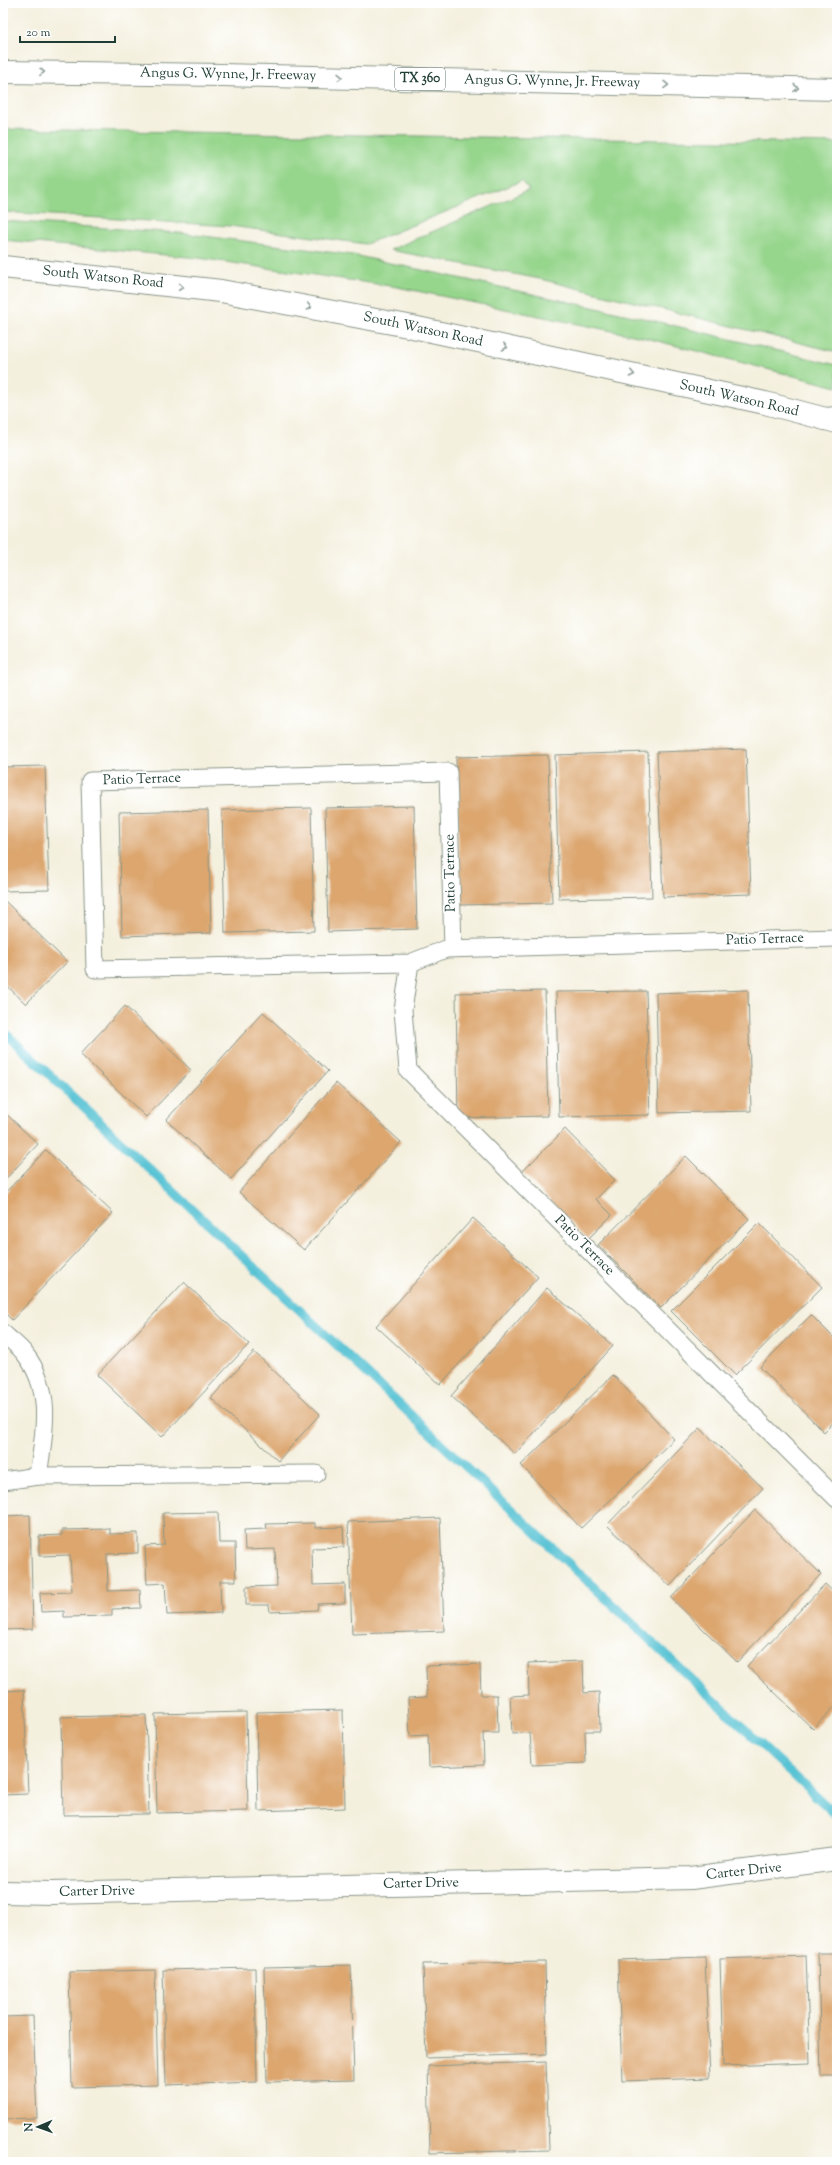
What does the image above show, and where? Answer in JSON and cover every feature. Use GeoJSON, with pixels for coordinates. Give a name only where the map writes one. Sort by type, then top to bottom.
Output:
{"type":"FeatureCollection","features":[{"type":"Feature","properties":{"kind":"main road","name":"Angus G. Wynne, Jr. Freeway"},"geometry":{"type":"LineString","coordinates":[[3,72],[222,74],[837,88]]}},
{"type":"Feature","properties":{"kind":"main road","name":"South Watson Road"},"geometry":{"type":"LineString","coordinates":[[3,267],[229,292],[408,326],[765,403],[833,420]]}},
{"type":"Feature","properties":{"kind":"main road","name":"Carter Drive"},"geometry":{"type":"LineString","coordinates":[[3,1892],[51,1893],[691,1878],[837,1859]]}},
{"type":"Feature","properties":{"kind":"lane","name":"Patio Terrace"},"geometry":{"type":"LineString","coordinates":[[453,949],[448,772],[90,781],[95,970],[410,963],[435,953],[453,949],[837,938]]}},
{"type":"Feature","properties":{"kind":"lane","name":"Patio Terrace"},"geometry":{"type":"LineString","coordinates":[[410,963],[403,1010],[408,1070],[837,1499]]}},
{"type":"Feature","properties":{"kind":"lane"},"geometry":{"type":"LineString","coordinates":[[3,1333],[26,1354],[42,1382],[46,1422],[38,1476]]}},
{"type":"Feature","properties":{"kind":"lane"},"geometry":{"type":"LineString","coordinates":[[3,1481],[38,1476],[316,1474]]}},
{"type":"Feature","properties":{"kind":"green space"},"geometry":{"type":"Polygon","coordinates":[[[3,129],[837,143],[837,352],[540,279],[390,250],[529,190],[522,181],[366,244],[230,226],[3,212],[3,129]]]}},
{"type":"Feature","properties":{"kind":"green space"},"geometry":{"type":"Polygon","coordinates":[[[3,221],[180,233],[353,255],[647,319],[837,365],[837,387],[642,337],[397,287],[198,258],[3,240],[3,221]]]}},
{"type":"Feature","properties":{"kind":"building"},"geometry":{"type":"Polygon","coordinates":[[[746,749],[751,894],[663,897],[657,752],[746,749]]]}},
{"type":"Feature","properties":{"kind":"building"},"geometry":{"type":"Polygon","coordinates":[[[648,752],[652,897],[559,899],[555,755],[648,752]]]}},
{"type":"Feature","properties":{"kind":"building"},"geometry":{"type":"Polygon","coordinates":[[[548,755],[552,903],[460,905],[456,757],[548,755]]]}},
{"type":"Feature","properties":{"kind":"building"},"geometry":{"type":"Polygon","coordinates":[[[45,766],[49,890],[3,891],[3,767],[45,766]]]}},
{"type":"Feature","properties":{"kind":"building"},"geometry":{"type":"Polygon","coordinates":[[[414,806],[417,929],[328,932],[325,808],[414,806]]]}},
{"type":"Feature","properties":{"kind":"building"},"geometry":{"type":"Polygon","coordinates":[[[311,808],[314,931],[225,933],[222,810],[311,808]]]}},
{"type":"Feature","properties":{"kind":"building"},"geometry":{"type":"Polygon","coordinates":[[[208,810],[211,933],[122,936],[119,812],[208,810]]]}},
{"type":"Feature","properties":{"kind":"building"},"geometry":{"type":"Polygon","coordinates":[[[3,899],[67,962],[26,1004],[3,982],[3,899]]]}},
{"type":"Feature","properties":{"kind":"building"},"geometry":{"type":"Polygon","coordinates":[[[748,990],[751,1111],[659,1113],[656,993],[748,990]]]}},
{"type":"Feature","properties":{"kind":"building"},"geometry":{"type":"Polygon","coordinates":[[[545,991],[548,1116],[458,1118],[456,993],[545,991]]]}},
{"type":"Feature","properties":{"kind":"building"},"geometry":{"type":"Polygon","coordinates":[[[646,991],[650,1115],[559,1117],[556,992],[646,991]]]}},
{"type":"Feature","properties":{"kind":"building"},"geometry":{"type":"Polygon","coordinates":[[[125,1006],[191,1070],[146,1117],[80,1054],[125,1006]]]}},
{"type":"Feature","properties":{"kind":"building"},"geometry":{"type":"Polygon","coordinates":[[[263,1012],[328,1071],[231,1179],[166,1120],[263,1012]]]}},
{"type":"Feature","properties":{"kind":"building"},"geometry":{"type":"Polygon","coordinates":[[[336,1083],[401,1142],[304,1250],[239,1192],[336,1083]]]}},
{"type":"Feature","properties":{"kind":"building"},"geometry":{"type":"Polygon","coordinates":[[[3,1111],[38,1144],[3,1182],[3,1111]]]}},
{"type":"Feature","properties":{"kind":"building"},"geometry":{"type":"Polygon","coordinates":[[[565,1129],[615,1180],[596,1199],[612,1215],[588,1239],[522,1172],[565,1129]]]}},
{"type":"Feature","properties":{"kind":"building"},"geometry":{"type":"Polygon","coordinates":[[[46,1150],[113,1213],[12,1320],[3,1311],[3,1195],[46,1150]]]}},
{"type":"Feature","properties":{"kind":"building"},"geometry":{"type":"Polygon","coordinates":[[[686,1156],[749,1219],[661,1308],[598,1245],[686,1156]]]}},
{"type":"Feature","properties":{"kind":"building"},"geometry":{"type":"Polygon","coordinates":[[[473,1218],[538,1277],[440,1385],[376,1326],[473,1218]]]}},
{"type":"Feature","properties":{"kind":"building"},"geometry":{"type":"Polygon","coordinates":[[[759,1223],[822,1287],[735,1375],[671,1311],[759,1223]]]}},
{"type":"Feature","properties":{"kind":"building"},"geometry":{"type":"Polygon","coordinates":[[[184,1282],[249,1344],[162,1437],[97,1375],[184,1282]]]}},
{"type":"Feature","properties":{"kind":"building"},"geometry":{"type":"Polygon","coordinates":[[[547,1288],[613,1346],[515,1454],[451,1396],[547,1288]]]}},
{"type":"Feature","properties":{"kind":"building"},"geometry":{"type":"Polygon","coordinates":[[[811,1315],[837,1341],[837,1419],[824,1432],[760,1367],[811,1315]]]}},
{"type":"Feature","properties":{"kind":"building"},"geometry":{"type":"Polygon","coordinates":[[[254,1352],[320,1414],[278,1461],[211,1398],[254,1352]]]}},
{"type":"Feature","properties":{"kind":"building"},"geometry":{"type":"Polygon","coordinates":[[[613,1375],[674,1439],[581,1528],[521,1465],[613,1375]]]}},
{"type":"Feature","properties":{"kind":"building"},"geometry":{"type":"Polygon","coordinates":[[[700,1428],[763,1488],[670,1586],[607,1525],[700,1428]]]}},
{"type":"Feature","properties":{"kind":"building"},"geometry":{"type":"Polygon","coordinates":[[[755,1510],[821,1574],[737,1662],[671,1598],[755,1510]]]}},
{"type":"Feature","properties":{"kind":"building"},"geometry":{"type":"Polygon","coordinates":[[[218,1512],[219,1543],[235,1543],[236,1581],[220,1581],[221,1613],[167,1615],[165,1583],[147,1584],[145,1546],[164,1545],[163,1513],[218,1512]]]}},
{"type":"Feature","properties":{"kind":"building"},"geometry":{"type":"Polygon","coordinates":[[[30,1515],[33,1629],[3,1630],[3,1516],[30,1515]]]}},
{"type":"Feature","properties":{"kind":"building"},"geometry":{"type":"Polygon","coordinates":[[[440,1518],[444,1631],[352,1634],[348,1522],[440,1518]]]}},
{"type":"Feature","properties":{"kind":"building"},"geometry":{"type":"Polygon","coordinates":[[[315,1523],[315,1528],[343,1527],[344,1547],[312,1548],[313,1585],[345,1584],[345,1603],[318,1604],[317,1610],[270,1612],[269,1605],[246,1605],[246,1587],[277,1586],[275,1549],[245,1550],[244,1530],[267,1529],[266,1524],[315,1523]]]}},
{"type":"Feature","properties":{"kind":"building"},"geometry":{"type":"Polygon","coordinates":[[[110,1529],[110,1534],[138,1533],[138,1553],[107,1554],[108,1591],[140,1590],[141,1608],[112,1609],[112,1616],[64,1617],[64,1611],[41,1612],[40,1593],[72,1592],[70,1555],[39,1556],[39,1536],[62,1535],[62,1530],[110,1529]]]}},
{"type":"Feature","properties":{"kind":"building"},"geometry":{"type":"Polygon","coordinates":[[[825,1584],[837,1595],[837,1704],[813,1729],[747,1666],[825,1584]]]}},
{"type":"Feature","properties":{"kind":"building"},"geometry":{"type":"Polygon","coordinates":[[[583,1661],[584,1693],[599,1692],[600,1731],[585,1731],[586,1763],[532,1765],[530,1733],[512,1734],[510,1696],[529,1695],[528,1663],[583,1661]]]}},
{"type":"Feature","properties":{"kind":"building"},"geometry":{"type":"Polygon","coordinates":[[[480,1664],[481,1695],[497,1695],[498,1733],[483,1733],[484,1765],[429,1767],[428,1735],[410,1736],[408,1698],[427,1697],[426,1666],[480,1664]]]}},
{"type":"Feature","properties":{"kind":"building"},"geometry":{"type":"Polygon","coordinates":[[[24,1690],[28,1794],[3,1795],[3,1691],[24,1690]]]}},
{"type":"Feature","properties":{"kind":"building"},"geometry":{"type":"Polygon","coordinates":[[[343,1710],[345,1808],[258,1811],[256,1712],[343,1710]]]}},
{"type":"Feature","properties":{"kind":"building"},"geometry":{"type":"Polygon","coordinates":[[[246,1712],[248,1811],[157,1813],[155,1714],[246,1712]]]}},
{"type":"Feature","properties":{"kind":"building"},"geometry":{"type":"Polygon","coordinates":[[[146,1715],[149,1814],[63,1815],[61,1717],[146,1715]]]}},
{"type":"Feature","properties":{"kind":"building"},"geometry":{"type":"Polygon","coordinates":[[[818,1953],[837,1953],[837,2076],[821,2076],[818,1953]]]}},
{"type":"Feature","properties":{"kind":"building"},"geometry":{"type":"Polygon","coordinates":[[[806,1956],[810,2063],[723,2066],[720,1959],[806,1956]]]}},
{"type":"Feature","properties":{"kind":"building"},"geometry":{"type":"Polygon","coordinates":[[[705,1957],[710,2078],[622,2081],[618,1960],[705,1957]]]}},
{"type":"Feature","properties":{"kind":"building"},"geometry":{"type":"Polygon","coordinates":[[[545,1962],[547,2054],[426,2058],[423,1964],[545,1962]]]}},
{"type":"Feature","properties":{"kind":"building"},"geometry":{"type":"Polygon","coordinates":[[[351,1965],[354,2080],[267,2082],[264,1967],[351,1965]]]}},
{"type":"Feature","properties":{"kind":"building"},"geometry":{"type":"Polygon","coordinates":[[[255,1968],[257,2082],[166,2085],[163,1970],[255,1968]]]}},
{"type":"Feature","properties":{"kind":"building"},"geometry":{"type":"Polygon","coordinates":[[[155,1970],[158,2085],[72,2087],[69,1972],[155,1970]]]}},
{"type":"Feature","properties":{"kind":"building"},"geometry":{"type":"Polygon","coordinates":[[[33,2016],[37,2118],[3,2119],[3,2017],[33,2016]]]}},
{"type":"Feature","properties":{"kind":"building"},"geometry":{"type":"Polygon","coordinates":[[[546,2062],[549,2150],[430,2153],[428,2066],[546,2062]]]}},
{"type":"Feature","properties":{"kind":"waterway"},"geometry":{"type":"LineString","coordinates":[[3,1031],[837,1816]]}}]}
